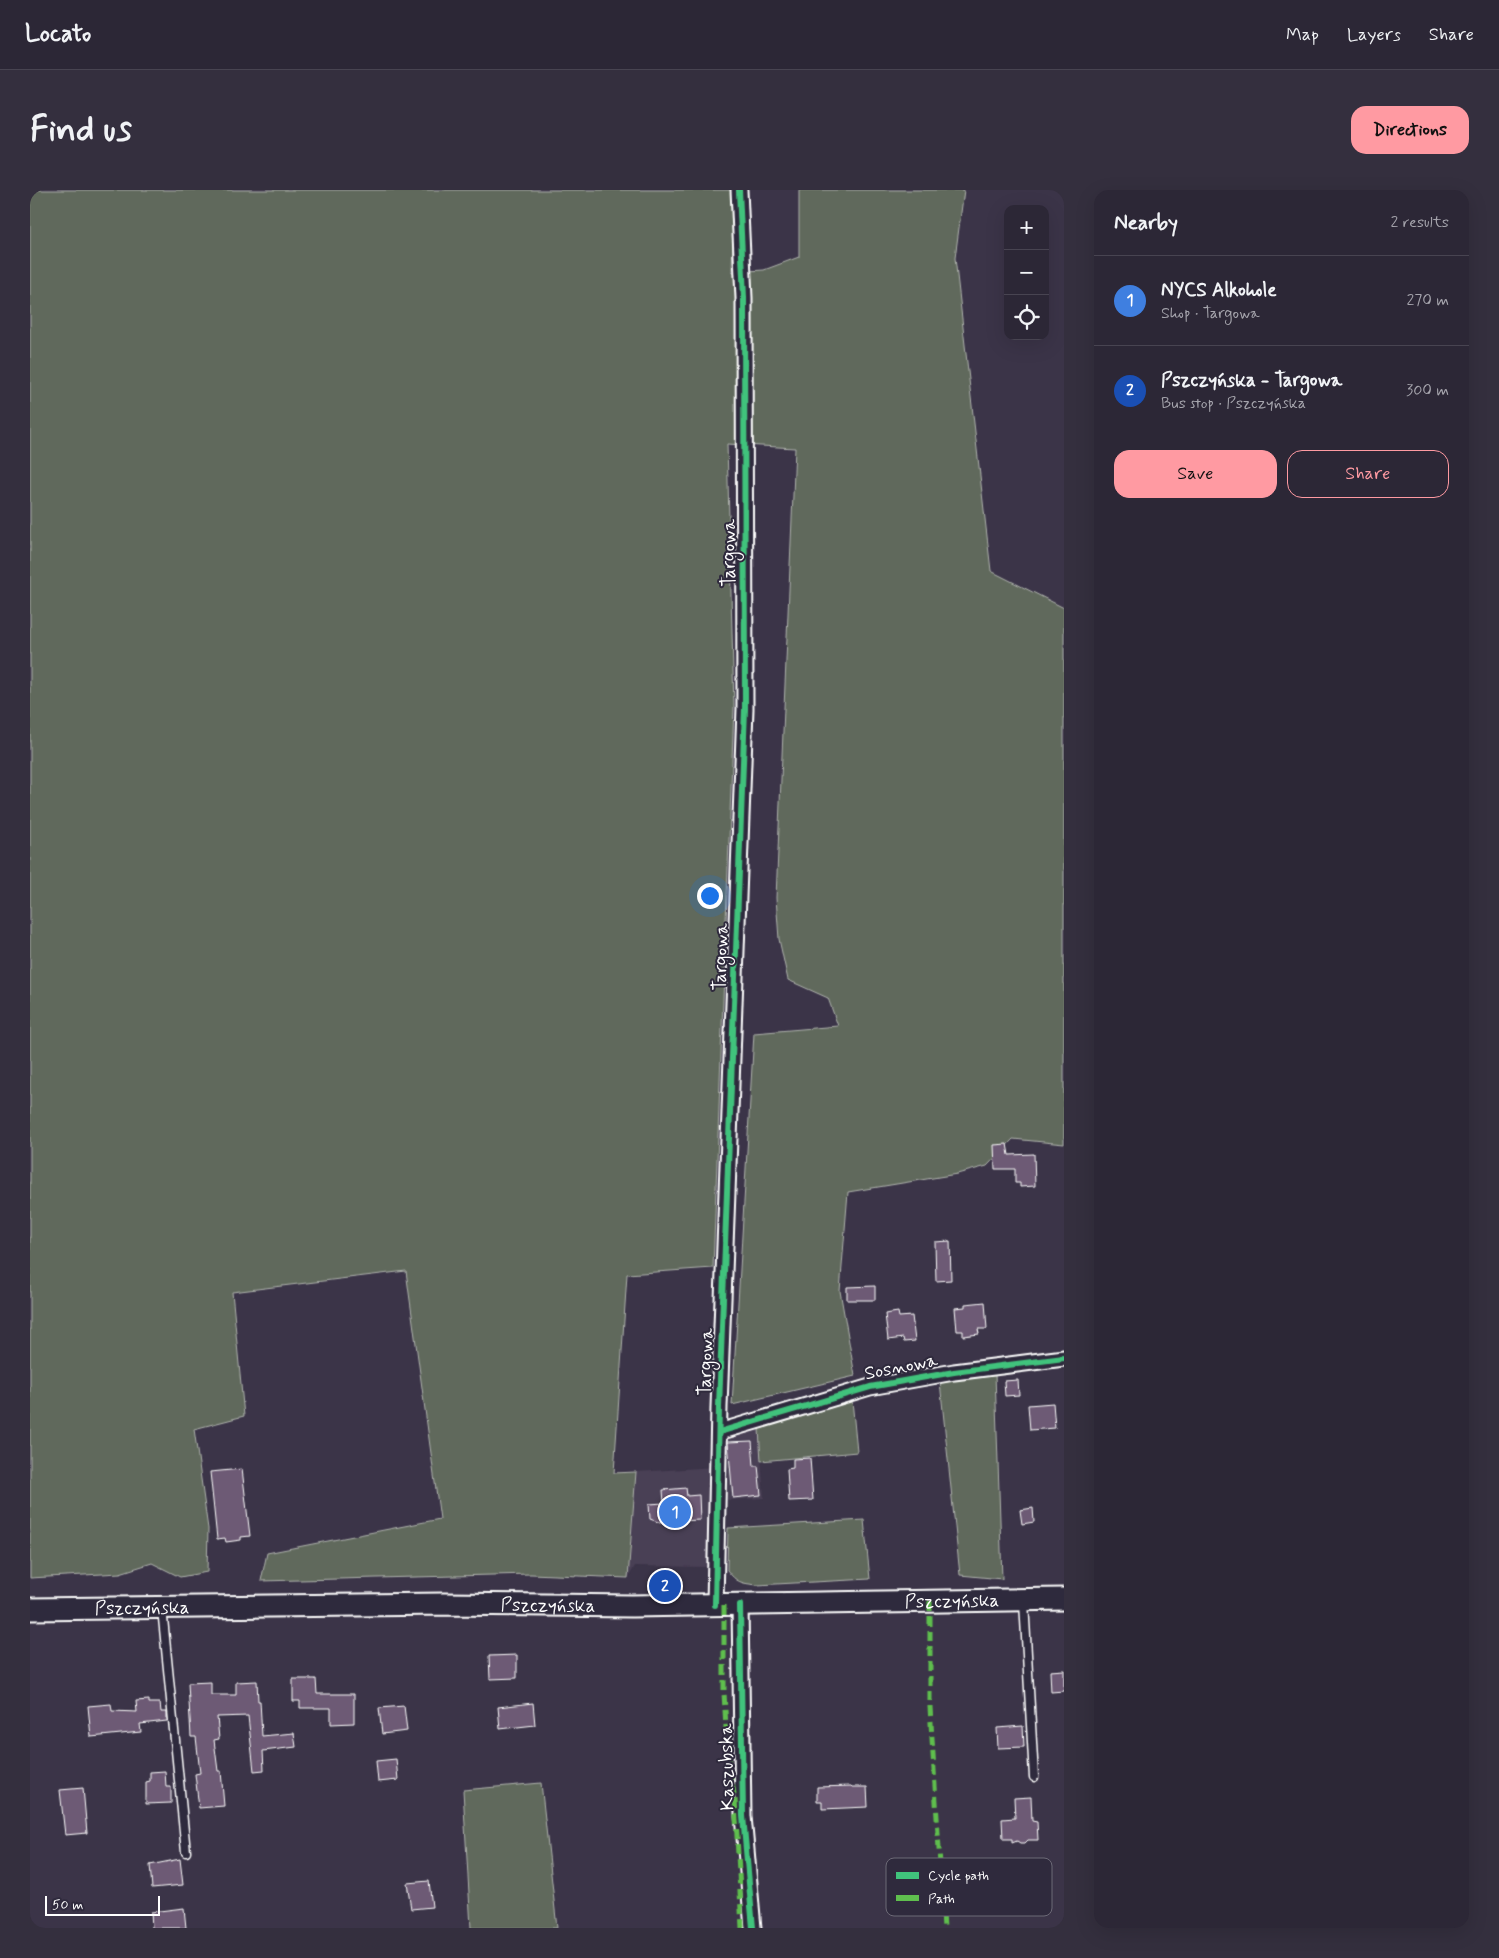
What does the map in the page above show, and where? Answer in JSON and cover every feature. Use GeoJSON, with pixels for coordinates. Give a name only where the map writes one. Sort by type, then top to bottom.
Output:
{"type":"FeatureCollection","features":[{"type":"Feature","properties":{"kind":"main road","name":"Pszczyńska"},"geometry":{"type":"LineString","coordinates":[[30,1609],[444,1604],[551,1607],[715,1606],[1064,1600]]}},
{"type":"Feature","properties":{"kind":"street","name":"Targowa"},"geometry":{"type":"LineString","coordinates":[[715,1606],[719,1407],[745,709],[744,308],[739,190]]}},
{"type":"Feature","properties":{"kind":"street","name":"Sosnowa"},"geometry":{"type":"LineString","coordinates":[[719,1432],[870,1387],[954,1372],[1064,1358]]}},
{"type":"Feature","properties":{"kind":"street","name":"Kaszubska"},"geometry":{"type":"LineString","coordinates":[[740,1605],[743,1816],[753,1928]]}},
{"type":"Feature","properties":{"kind":"lane"},"geometry":{"type":"LineString","coordinates":[[1024,1600],[1034,1777]]}},
{"type":"Feature","properties":{"kind":"lane"},"geometry":{"type":"LineString","coordinates":[[162,1608],[186,1852]]}},
{"type":"Feature","properties":{"kind":"shaded area"},"geometry":{"type":"Polygon","coordinates":[[[759,1429],[764,1498],[727,1500],[727,1441],[732,1437],[759,1429]]]}},
{"type":"Feature","properties":{"kind":"shaded area"},"geometry":{"type":"Polygon","coordinates":[[[716,1467],[713,1567],[635,1566],[628,1578],[636,1472],[716,1467]]]}},
{"type":"Feature","properties":{"kind":"green space"},"geometry":{"type":"Polygon","coordinates":[[[30,190],[734,190],[732,272],[764,270],[799,257],[799,190],[964,190],[955,258],[991,571],[1064,608],[1064,1144],[1013,1139],[987,1166],[957,1174],[848,1192],[840,1291],[855,1376],[732,1405],[754,1033],[838,1026],[828,998],[788,980],[779,939],[776,898],[795,448],[727,444],[734,707],[713,1268],[627,1274],[614,1473],[636,1472],[628,1578],[531,1574],[261,1581],[267,1553],[440,1519],[406,1271],[232,1292],[244,1416],[194,1429],[208,1529],[207,1572],[180,1577],[152,1563],[120,1573],[30,1578],[30,190]]]}},
{"type":"Feature","properties":{"kind":"green space"},"geometry":{"type":"Polygon","coordinates":[[[995,1374],[1002,1579],[960,1575],[940,1382],[995,1374]]]}},
{"type":"Feature","properties":{"kind":"green space"},"geometry":{"type":"Polygon","coordinates":[[[852,1400],[857,1452],[761,1461],[759,1429],[852,1400]]]}},
{"type":"Feature","properties":{"kind":"green space"},"geometry":{"type":"Polygon","coordinates":[[[864,1520],[870,1579],[757,1585],[740,1582],[727,1570],[728,1528],[864,1520]]]}},
{"type":"Feature","properties":{"kind":"green space"},"geometry":{"type":"Polygon","coordinates":[[[541,1783],[557,1928],[471,1928],[463,1790],[541,1783]]]}},
{"type":"Feature","properties":{"kind":"building"},"geometry":{"type":"Polygon","coordinates":[[[1007,1144],[1009,1155],[1034,1154],[1035,1186],[1020,1187],[1020,1183],[1015,1183],[1015,1169],[995,1169],[994,1145],[1007,1144]]]}},
{"type":"Feature","properties":{"kind":"building"},"geometry":{"type":"Polygon","coordinates":[[[950,1241],[951,1280],[936,1281],[935,1242],[950,1241]]]}},
{"type":"Feature","properties":{"kind":"building"},"geometry":{"type":"Polygon","coordinates":[[[875,1286],[875,1300],[847,1300],[847,1287],[875,1286]]]}},
{"type":"Feature","properties":{"kind":"building"},"geometry":{"type":"Polygon","coordinates":[[[985,1302],[987,1329],[978,1329],[979,1334],[963,1336],[963,1331],[957,1331],[955,1308],[965,1307],[965,1304],[985,1302]]]}},
{"type":"Feature","properties":{"kind":"building"},"geometry":{"type":"Polygon","coordinates":[[[898,1312],[899,1317],[912,1316],[915,1341],[904,1342],[903,1338],[888,1340],[885,1314],[898,1312]]]}},
{"type":"Feature","properties":{"kind":"building"},"geometry":{"type":"Polygon","coordinates":[[[1018,1380],[1019,1395],[1005,1396],[1004,1381],[1018,1380]]]}},
{"type":"Feature","properties":{"kind":"building"},"geometry":{"type":"Polygon","coordinates":[[[1053,1403],[1055,1428],[1030,1430],[1028,1405],[1053,1403]]]}},
{"type":"Feature","properties":{"kind":"building"},"geometry":{"type":"Polygon","coordinates":[[[752,1441],[754,1466],[758,1466],[761,1495],[733,1498],[728,1442],[752,1441]]]}},
{"type":"Feature","properties":{"kind":"building"},"geometry":{"type":"Polygon","coordinates":[[[810,1458],[813,1500],[789,1501],[787,1469],[793,1468],[793,1459],[810,1458]]]}},
{"type":"Feature","properties":{"kind":"building"},"geometry":{"type":"Polygon","coordinates":[[[242,1469],[250,1536],[241,1537],[241,1540],[226,1542],[225,1538],[217,1539],[210,1472],[242,1469]]]}},
{"type":"Feature","properties":{"kind":"building"},"geometry":{"type":"Polygon","coordinates":[[[686,1488],[687,1496],[699,1495],[700,1520],[658,1522],[650,1519],[649,1504],[664,1503],[663,1490],[686,1488]]]}},
{"type":"Feature","properties":{"kind":"building"},"geometry":{"type":"Polygon","coordinates":[[[1033,1508],[1034,1522],[1022,1524],[1020,1510],[1033,1508]]]}},
{"type":"Feature","properties":{"kind":"building"},"geometry":{"type":"Polygon","coordinates":[[[517,1655],[517,1678],[490,1679],[489,1656],[517,1655]]]}},
{"type":"Feature","properties":{"kind":"building"},"geometry":{"type":"Polygon","coordinates":[[[1064,1670],[1064,1691],[1051,1692],[1050,1671],[1064,1670]]]}},
{"type":"Feature","properties":{"kind":"building"},"geometry":{"type":"Polygon","coordinates":[[[293,1679],[316,1679],[317,1694],[354,1694],[354,1723],[331,1724],[331,1708],[300,1708],[300,1701],[293,1701],[293,1679]]]}},
{"type":"Feature","properties":{"kind":"building"},"geometry":{"type":"Polygon","coordinates":[[[257,1681],[262,1736],[294,1733],[296,1747],[263,1751],[264,1770],[254,1771],[248,1716],[217,1717],[219,1739],[214,1740],[218,1771],[221,1771],[224,1806],[199,1808],[195,1774],[200,1773],[196,1737],[191,1737],[188,1683],[211,1682],[211,1695],[236,1695],[236,1682],[257,1681]]]}},
{"type":"Feature","properties":{"kind":"building"},"geometry":{"type":"Polygon","coordinates":[[[149,1700],[149,1703],[160,1703],[161,1712],[167,1712],[167,1721],[140,1724],[141,1732],[91,1737],[88,1706],[111,1704],[112,1711],[137,1712],[136,1701],[149,1700]]]}},
{"type":"Feature","properties":{"kind":"building"},"geometry":{"type":"Polygon","coordinates":[[[533,1703],[535,1725],[500,1729],[498,1707],[533,1703]]]}},
{"type":"Feature","properties":{"kind":"building"},"geometry":{"type":"Polygon","coordinates":[[[404,1706],[407,1731],[382,1734],[379,1708],[404,1706]]]}},
{"type":"Feature","properties":{"kind":"building"},"geometry":{"type":"Polygon","coordinates":[[[1023,1726],[1024,1747],[998,1748],[997,1728],[1023,1726]]]}},
{"type":"Feature","properties":{"kind":"building"},"geometry":{"type":"Polygon","coordinates":[[[396,1759],[398,1780],[378,1782],[376,1761],[396,1759]]]}},
{"type":"Feature","properties":{"kind":"building"},"geometry":{"type":"Polygon","coordinates":[[[165,1771],[166,1787],[171,1787],[171,1803],[146,1804],[146,1782],[150,1781],[150,1772],[165,1771]]]}},
{"type":"Feature","properties":{"kind":"building"},"geometry":{"type":"Polygon","coordinates":[[[817,1787],[867,1787],[868,1807],[822,1809],[822,1801],[817,1801],[817,1787]]]}},
{"type":"Feature","properties":{"kind":"building"},"geometry":{"type":"Polygon","coordinates":[[[83,1788],[87,1833],[65,1835],[60,1790],[83,1788]]]}},
{"type":"Feature","properties":{"kind":"building"},"geometry":{"type":"Polygon","coordinates":[[[1031,1797],[1032,1821],[1037,1822],[1038,1840],[1012,1843],[1012,1839],[1003,1839],[1002,1819],[1015,1818],[1014,1798],[1031,1797]]]}},
{"type":"Feature","properties":{"kind":"building"},"geometry":{"type":"Polygon","coordinates":[[[180,1859],[183,1885],[152,1888],[150,1865],[180,1859]]]}},
{"type":"Feature","properties":{"kind":"building"},"geometry":{"type":"Polygon","coordinates":[[[429,1881],[432,1907],[411,1909],[407,1883],[429,1881]]]}},
{"type":"Feature","properties":{"kind":"building"},"geometry":{"type":"Polygon","coordinates":[[[184,1908],[186,1928],[152,1928],[151,1912],[184,1908]]]}},
{"type":"Feature","properties":{"kind":"marked path"},"geometry":{"type":"LineString","coordinates":[[930,1601],[930,1707],[940,1858]]}},
{"type":"Feature","properties":{"kind":"marked path"},"geometry":{"type":"LineString","coordinates":[[724,1605],[724,1693],[728,1761],[735,1799],[742,1928]]}},
{"type":"Feature","properties":{"kind":"marked path"},"geometry":{"type":"LineString","coordinates":[[943,1916],[944,1928]]}},
{"type":"Feature","properties":{"kind":"cycle path"},"geometry":{"type":"LineString","coordinates":[[715,1605],[719,1407],[745,709],[744,298],[739,190]]}},
{"type":"Feature","properties":{"kind":"cycle path"},"geometry":{"type":"LineString","coordinates":[[719,1432],[870,1387],[954,1372],[1064,1358]]}},
{"type":"Feature","properties":{"kind":"cycle path"},"geometry":{"type":"LineString","coordinates":[[740,1605],[743,1816],[753,1928]]}},
{"type":"Feature","properties":{"kind":"place","name":"NYCS Alkohole"},"geometry":{"type":"Point","coordinates":[675,1512]}},
{"type":"Feature","properties":{"kind":"place","name":"Pszczyńska - Targowa"},"geometry":{"type":"Point","coordinates":[665,1586]}}]}
